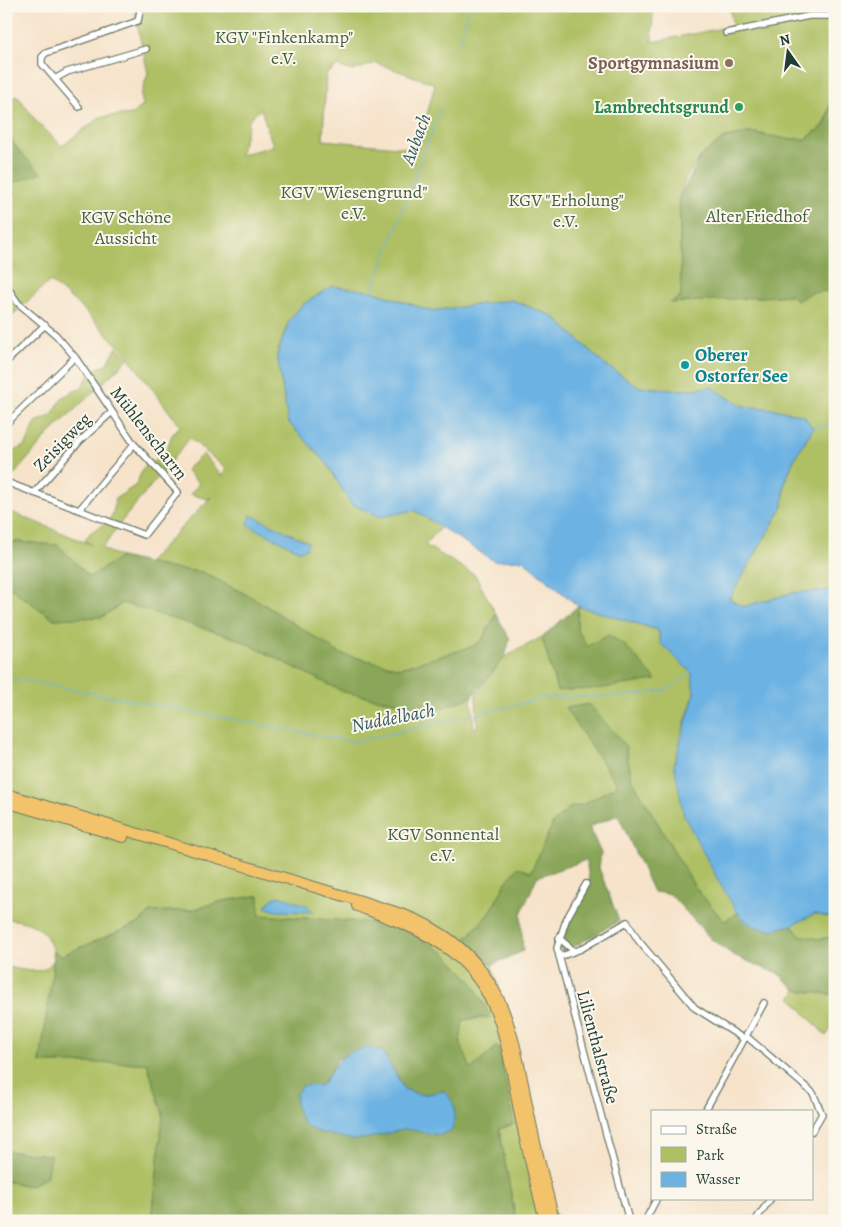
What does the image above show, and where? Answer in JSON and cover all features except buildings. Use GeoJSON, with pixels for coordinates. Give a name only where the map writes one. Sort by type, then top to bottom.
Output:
{"type":"FeatureCollection","features":[{"type":"Feature","properties":{"kind":"highway"},"geometry":{"type":"LineString","coordinates":[[6,794],[361,901],[415,920],[432,928],[453,942],[490,981],[513,1032],[532,1128],[554,1221]]}},
{"type":"Feature","properties":{"kind":"highway"},"geometry":{"type":"LineString","coordinates":[[6,802],[358,907],[412,928],[446,947],[478,978],[498,1014],[507,1042],[522,1124],[545,1221]]}},
{"type":"Feature","properties":{"kind":"street"},"geometry":{"type":"LineString","coordinates":[[79,107],[42,64],[42,57],[46,53],[138,21],[141,6]]}},
{"type":"Feature","properties":{"kind":"street"},"geometry":{"type":"LineString","coordinates":[[726,33],[809,16],[835,16]]}},
{"type":"Feature","properties":{"kind":"street"},"geometry":{"type":"LineString","coordinates":[[56,79],[67,72],[146,49]]}},
{"type":"Feature","properties":{"kind":"street","name":"Mühlenscharrn"},"geometry":{"type":"LineString","coordinates":[[6,285],[18,303],[45,325],[75,357],[134,444],[178,492],[144,535],[6,482]]}},
{"type":"Feature","properties":{"kind":"street"},"geometry":{"type":"LineString","coordinates":[[6,362],[45,325]]}},
{"type":"Feature","properties":{"kind":"street"},"geometry":{"type":"LineString","coordinates":[[6,424],[75,357]]}},
{"type":"Feature","properties":{"kind":"street","name":"Zeisigweg"},"geometry":{"type":"LineString","coordinates":[[34,493],[80,441],[112,412]]}},
{"type":"Feature","properties":{"kind":"street"},"geometry":{"type":"LineString","coordinates":[[79,510],[134,444]]}},
{"type":"Feature","properties":{"kind":"street","name":"Lilienthalstraße"},"geometry":{"type":"LineString","coordinates":[[586,884],[566,920],[557,948],[629,1221]]}},
{"type":"Feature","properties":{"kind":"street"},"geometry":{"type":"LineString","coordinates":[[559,957],[574,951],[627,922],[638,940],[695,1008],[745,1038],[813,1094],[822,1114],[814,1128]]}},
{"type":"Feature","properties":{"kind":"street"},"geometry":{"type":"LineString","coordinates":[[559,938],[574,951]]}},
{"type":"Feature","properties":{"kind":"street"},"geometry":{"type":"LineString","coordinates":[[706,1110],[764,1003]]}},
{"type":"Feature","properties":{"kind":"street"},"geometry":{"type":"LineString","coordinates":[[645,1221],[656,1200]]}},
{"type":"Feature","properties":{"kind":"street"},"geometry":{"type":"LineString","coordinates":[[755,1221],[770,1200]]}},
{"type":"Feature","properties":{"kind":"green space"},"geometry":{"type":"Polygon","coordinates":[[[138,6],[653,6],[652,42],[733,26],[729,6],[835,6],[835,83],[825,124],[806,139],[787,139],[751,132],[724,138],[701,156],[687,176],[679,197],[681,297],[671,303],[791,295],[797,301],[810,293],[835,290],[835,583],[830,590],[792,593],[742,607],[729,599],[783,506],[785,482],[795,457],[813,429],[804,416],[775,409],[742,406],[711,387],[684,390],[639,387],[604,364],[553,316],[511,300],[431,311],[372,291],[302,305],[289,321],[277,354],[288,422],[326,462],[351,504],[381,517],[414,510],[442,526],[425,545],[475,575],[496,614],[481,641],[471,647],[400,668],[341,654],[257,600],[202,572],[169,568],[148,562],[211,497],[207,499],[190,494],[199,484],[186,470],[203,454],[222,476],[226,469],[190,438],[121,522],[102,549],[121,557],[89,577],[58,545],[6,541],[6,510],[92,545],[85,541],[87,536],[106,523],[113,513],[115,499],[136,485],[143,468],[165,454],[172,435],[180,426],[126,354],[80,306],[50,281],[6,321],[6,305],[13,295],[6,285],[6,175],[41,173],[13,142],[6,116],[6,103],[17,95],[37,122],[62,146],[100,117],[132,114],[143,106],[141,95],[148,73],[135,15],[138,6]],[[376,63],[352,71],[338,66],[326,74],[323,140],[418,149],[435,84],[376,63]],[[261,109],[250,118],[240,155],[273,146],[261,109]]]}},
{"type":"Feature","properties":{"kind":"green space","name":"Alter Friedhof"},"geometry":{"type":"Polygon","coordinates":[[[835,83],[835,290],[810,293],[797,301],[791,295],[670,303],[681,297],[680,197],[701,156],[724,139],[752,133],[788,139],[807,139],[826,124],[835,83]]]}},
{"type":"Feature","properties":{"kind":"green space"},"geometry":{"type":"Polygon","coordinates":[[[6,130],[16,148],[41,173],[12,183],[16,194],[6,197],[6,130]]]}},
{"type":"Feature","properties":{"kind":"green space"},"geometry":{"type":"Polygon","coordinates":[[[117,347],[128,359],[49,434],[6,484],[6,455],[26,445],[36,422],[51,416],[63,397],[82,387],[92,370],[106,365],[117,347]]]}},
{"type":"Feature","properties":{"kind":"green space"},"geometry":{"type":"Polygon","coordinates":[[[6,541],[58,545],[89,577],[121,557],[169,568],[202,572],[257,600],[341,654],[400,668],[471,647],[481,641],[496,614],[510,639],[505,657],[471,697],[436,710],[344,692],[238,639],[123,603],[102,617],[54,619],[6,585],[6,541]]]}},
{"type":"Feature","properties":{"kind":"green space","name":"KGV Sonnental e.V."},"geometry":{"type":"Polygon","coordinates":[[[6,585],[54,619],[102,617],[123,603],[238,639],[344,692],[435,710],[471,697],[474,729],[477,727],[476,694],[505,657],[542,637],[557,691],[587,646],[577,629],[578,606],[658,630],[661,644],[692,672],[694,695],[679,740],[684,816],[738,913],[724,922],[695,887],[632,779],[625,745],[565,708],[618,785],[584,804],[569,808],[553,823],[531,872],[506,882],[491,911],[464,941],[492,965],[499,986],[497,990],[557,1221],[516,1221],[499,1129],[514,1124],[497,1046],[471,1069],[460,1043],[463,1020],[491,1017],[394,924],[258,915],[259,896],[255,896],[223,901],[191,910],[150,912],[139,923],[60,956],[54,951],[44,933],[36,927],[16,920],[6,919],[6,585]]]}},
{"type":"Feature","properties":{"kind":"green space"},"geometry":{"type":"Polygon","coordinates":[[[578,606],[577,629],[587,646],[609,635],[627,647],[656,680],[603,688],[557,691],[542,637],[578,606]]]}},
{"type":"Feature","properties":{"kind":"green space"},"geometry":{"type":"Polygon","coordinates":[[[589,704],[625,745],[632,779],[695,887],[724,921],[738,913],[744,920],[771,930],[792,925],[799,935],[819,939],[835,936],[835,995],[796,990],[780,975],[733,955],[711,939],[670,894],[653,892],[618,815],[589,827],[601,853],[599,868],[619,921],[562,953],[560,944],[589,879],[586,860],[537,877],[521,914],[523,951],[492,965],[464,941],[491,911],[506,882],[518,867],[531,872],[553,823],[569,808],[584,804],[618,785],[565,708],[589,704]]]}},
{"type":"Feature","properties":{"kind":"green space"},"geometry":{"type":"Polygon","coordinates":[[[259,896],[259,915],[394,924],[445,953],[472,982],[491,1017],[463,1020],[460,1043],[471,1069],[498,1046],[514,1124],[499,1129],[516,1221],[152,1221],[163,1114],[147,1063],[40,1063],[54,959],[52,951],[60,956],[139,923],[150,912],[191,910],[223,901],[259,896]],[[338,1058],[322,1085],[314,1131],[368,1138],[406,1129],[422,1131],[444,1091],[421,1095],[404,1089],[394,1069],[338,1058]]]}},
{"type":"Feature","properties":{"kind":"green space"},"geometry":{"type":"Polygon","coordinates":[[[815,914],[831,918],[835,915],[835,936],[819,939],[799,935],[792,925],[815,914]]]}},
{"type":"Feature","properties":{"kind":"green space"},"geometry":{"type":"Polygon","coordinates":[[[54,959],[40,1063],[147,1063],[163,1114],[152,1221],[6,1221],[6,1181],[29,1186],[50,1155],[6,1151],[6,967],[33,971],[45,969],[54,959]]]}},
{"type":"Feature","properties":{"kind":"green space"},"geometry":{"type":"Polygon","coordinates":[[[796,990],[835,995],[833,1026],[826,1036],[791,998],[796,990]]]}},
{"type":"Feature","properties":{"kind":"green space"},"geometry":{"type":"Polygon","coordinates":[[[6,1151],[51,1155],[46,1178],[29,1186],[6,1181],[6,1151]]]}},
{"type":"Feature","properties":{"kind":"water","name":"Oberer Ostorfer See"},"geometry":{"type":"Polygon","coordinates":[[[332,286],[372,291],[431,311],[511,300],[553,316],[604,364],[639,387],[684,390],[711,387],[742,406],[775,409],[804,416],[813,428],[795,457],[785,481],[783,506],[729,599],[743,607],[792,593],[830,590],[835,593],[835,915],[831,918],[815,914],[792,925],[771,930],[753,926],[738,913],[720,884],[684,816],[674,764],[694,695],[692,673],[661,644],[658,630],[578,606],[523,560],[494,561],[414,510],[381,517],[351,504],[326,462],[288,422],[277,355],[289,321],[302,305],[332,286]]]}},
{"type":"Feature","properties":{"kind":"water"},"geometry":{"type":"Polygon","coordinates":[[[251,515],[308,542],[307,548],[300,551],[248,525],[251,515]]]}},
{"type":"Feature","properties":{"kind":"water"},"geometry":{"type":"Polygon","coordinates":[[[281,896],[308,906],[314,912],[276,911],[265,907],[273,898],[281,896]]]}},
{"type":"Feature","properties":{"kind":"water"},"geometry":{"type":"Polygon","coordinates":[[[367,1048],[382,1051],[404,1089],[421,1095],[444,1091],[453,1104],[454,1118],[452,1130],[440,1135],[406,1129],[353,1140],[315,1131],[303,1124],[296,1106],[296,1094],[302,1086],[322,1085],[339,1060],[349,1053],[367,1048]]]}},
{"type":"Feature","properties":{"kind":"waterway","name":"Aubach"},"geometry":{"type":"LineString","coordinates":[[459,45],[469,6]]}},
{"type":"Feature","properties":{"kind":"waterway","name":"Aubach"},"geometry":{"type":"LineString","coordinates":[[372,291],[441,108]]}},
{"type":"Feature","properties":{"kind":"waterway"},"geometry":{"type":"LineString","coordinates":[[813,428],[835,424]]}},
{"type":"Feature","properties":{"kind":"waterway"},"geometry":{"type":"LineString","coordinates":[[830,590],[835,583]]}},
{"type":"Feature","properties":{"kind":"waterway","name":"Nuddelbach"},"geometry":{"type":"LineString","coordinates":[[6,677],[354,742],[545,698],[636,695],[667,690],[692,672]]}},
{"type":"Feature","properties":{"kind":"place","name":"Sportgymnasium"},"geometry":{"type":"Point","coordinates":[729,63]}},
{"type":"Feature","properties":{"kind":"place","name":"Lambrechtsgrund"},"geometry":{"type":"Point","coordinates":[739,107]}},
{"type":"Feature","properties":{"kind":"place","name":"Oberer Ostorfer See"},"geometry":{"type":"Point","coordinates":[685,365]}},
{"type":"Feature","properties":{"kind":"park label","name":"KGV \"Finkenkamp\" e.V."},"geometry":{"type":"Point","coordinates":[284,47]}},
{"type":"Feature","properties":{"kind":"park label","name":"KGV \"Wiesengrund\" e.V."},"geometry":{"type":"Point","coordinates":[354,202]}},
{"type":"Feature","properties":{"kind":"park label","name":"KGV \"Erholung\" e.V."},"geometry":{"type":"Point","coordinates":[566,210]}},
{"type":"Feature","properties":{"kind":"park label","name":"KGV Schöne Aussicht"},"geometry":{"type":"Point","coordinates":[126,227]}}]}
